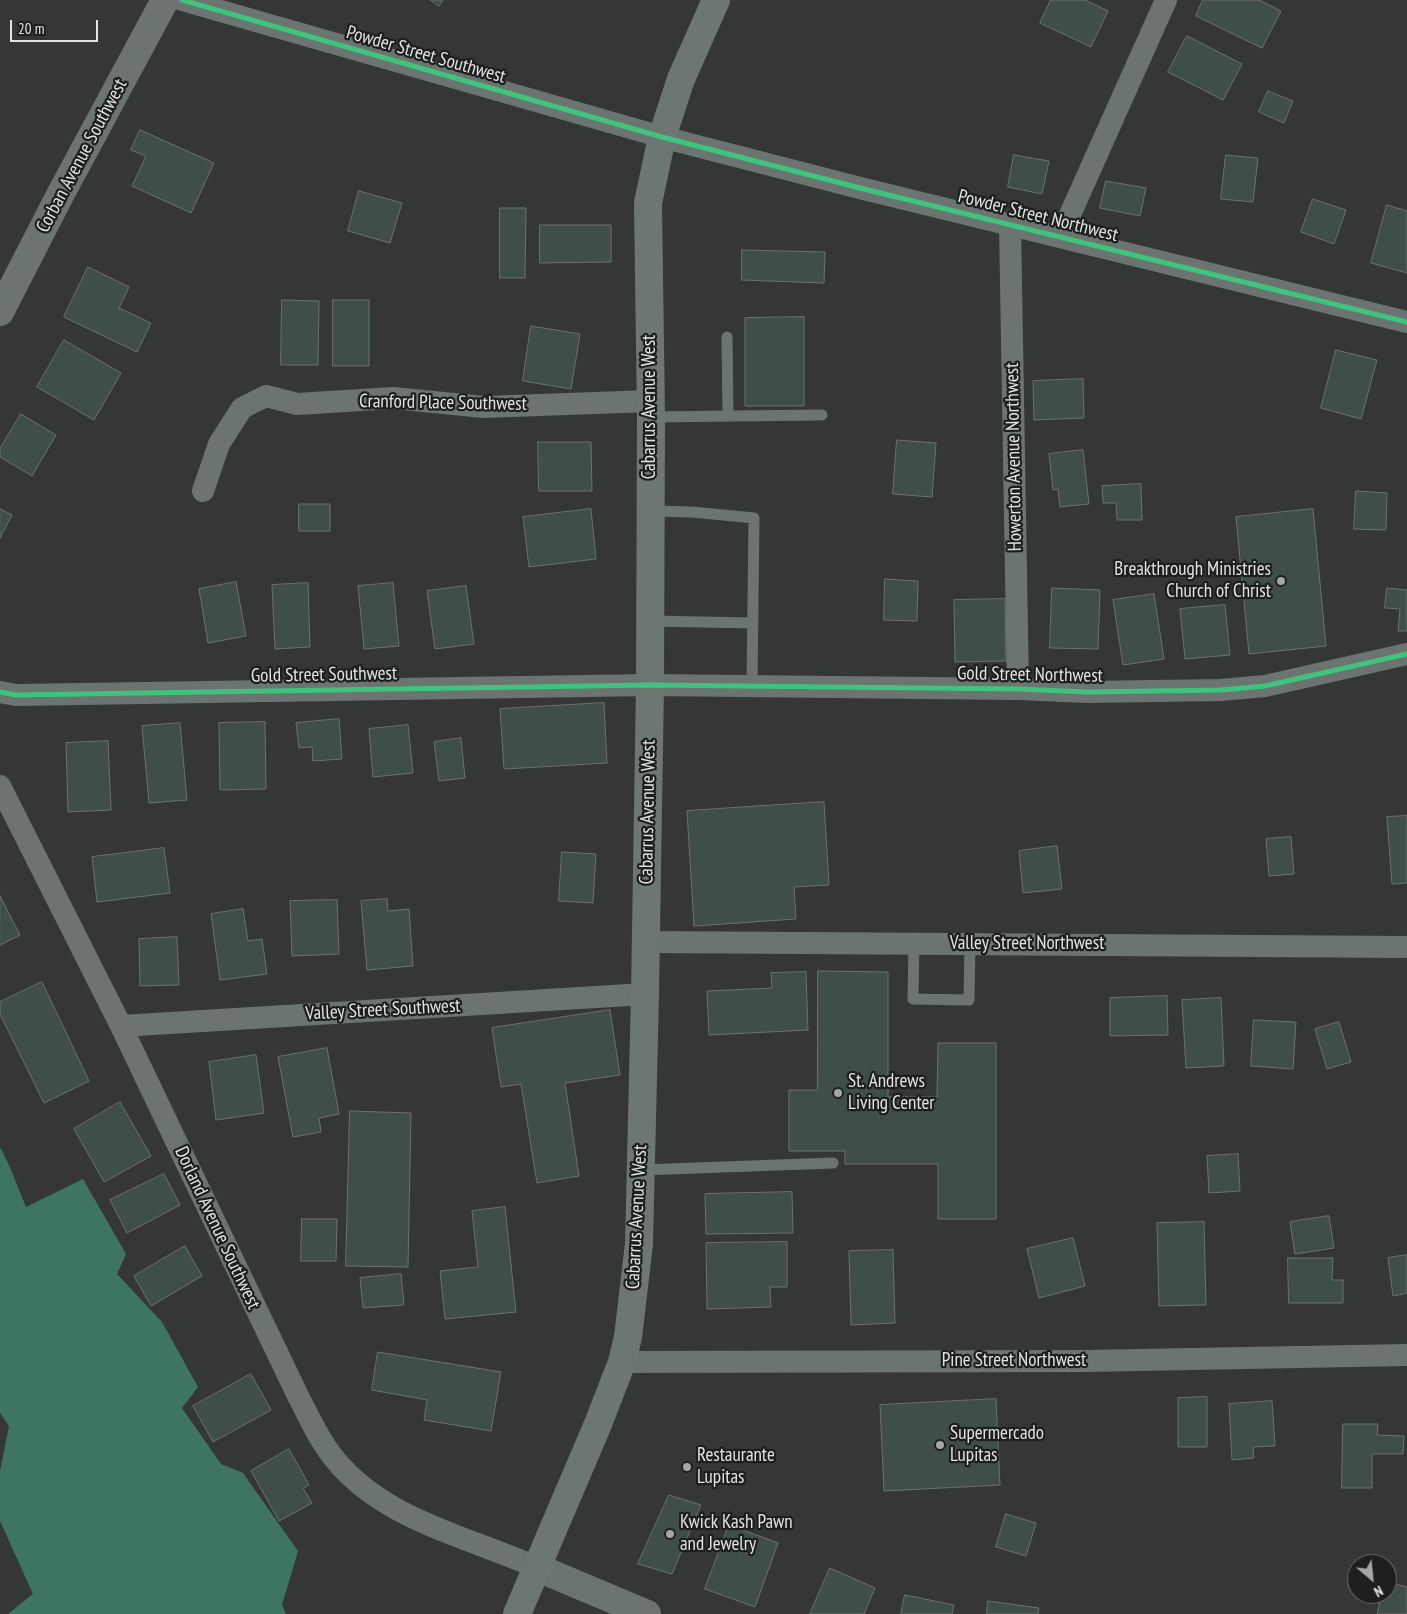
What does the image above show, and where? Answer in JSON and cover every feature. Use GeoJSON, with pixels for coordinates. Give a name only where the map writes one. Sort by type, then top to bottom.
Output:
{"type":"FeatureCollection","features":[{"type":"Feature","properties":{"kind":"main road","name":"Cabarrus Avenue West"},"geometry":{"type":"LineString","coordinates":[[517,1614],[598,1424],[622,1362],[628,1337],[639,1244],[646,942],[650,685],[648,204],[662,137],[681,79],[716,0]]}},
{"type":"Feature","properties":{"kind":"street","name":"Corban Avenue Southwest"},"geometry":{"type":"LineString","coordinates":[[0,312],[59,197],[166,0]]}},
{"type":"Feature","properties":{"kind":"street","name":"Powder Street Southwest"},"geometry":{"type":"LineString","coordinates":[[182,0],[662,137]]}},
{"type":"Feature","properties":{"kind":"street"},"geometry":{"type":"LineString","coordinates":[[1060,237],[1166,0]]}},
{"type":"Feature","properties":{"kind":"street","name":"Powder Street Northwest"},"geometry":{"type":"LineString","coordinates":[[662,137],[860,188],[1407,322]]}},
{"type":"Feature","properties":{"kind":"street","name":"Howerton Avenue Northwest"},"geometry":{"type":"LineString","coordinates":[[1010,224],[1018,689]]}},
{"type":"Feature","properties":{"kind":"street","name":"Cranford Place Southwest"},"geometry":{"type":"LineString","coordinates":[[202,491],[219,444],[242,408],[266,396],[297,404],[393,398],[484,407],[650,409]]}},
{"type":"Feature","properties":{"kind":"street","name":"Gold Street Northwest"},"geometry":{"type":"LineString","coordinates":[[650,685],[1018,689],[1088,692],[1221,690],[1265,686],[1407,654]]}},
{"type":"Feature","properties":{"kind":"street","name":"Gold Street Southwest"},"geometry":{"type":"LineString","coordinates":[[0,692],[16,695],[650,685]]}},
{"type":"Feature","properties":{"kind":"street","name":"Dorland Avenue Southwest"},"geometry":{"type":"LineString","coordinates":[[0,786],[121,1026],[319,1437],[343,1470],[379,1500],[411,1516],[508,1554],[538,1568]]}},
{"type":"Feature","properties":{"kind":"street","name":"Valley Street Northwest"},"geometry":{"type":"LineString","coordinates":[[646,942],[1407,947]]}},
{"type":"Feature","properties":{"kind":"street","name":"Valley Street Southwest"},"geometry":{"type":"LineString","coordinates":[[121,1026],[645,994]]}},
{"type":"Feature","properties":{"kind":"street","name":"Pine Street Northwest"},"geometry":{"type":"LineString","coordinates":[[622,1362],[1084,1361],[1407,1355]]}},
{"type":"Feature","properties":{"kind":"street"},"geometry":{"type":"LineString","coordinates":[[538,1568],[647,1614]]}},
{"type":"Feature","properties":{"kind":"lane"},"geometry":{"type":"LineString","coordinates":[[727,337],[728,416]]}},
{"type":"Feature","properties":{"kind":"lane"},"geometry":{"type":"LineString","coordinates":[[650,409],[728,416],[822,415]]}},
{"type":"Feature","properties":{"kind":"lane"},"geometry":{"type":"LineString","coordinates":[[650,511],[692,512],[754,518],[752,686]]}},
{"type":"Feature","properties":{"kind":"lane"},"geometry":{"type":"LineString","coordinates":[[650,621],[753,623]]}},
{"type":"Feature","properties":{"kind":"lane"},"geometry":{"type":"LineString","coordinates":[[914,944],[913,999],[969,1000],[970,944]]}},
{"type":"Feature","properties":{"kind":"lane"},"geometry":{"type":"LineString","coordinates":[[641,1170],[833,1163]]}},
{"type":"Feature","properties":{"kind":"green space"},"geometry":{"type":"Polygon","coordinates":[[[0,1147],[26,1207],[83,1179],[126,1254],[117,1274],[162,1322],[198,1387],[182,1408],[221,1464],[243,1473],[298,1551],[282,1605],[286,1614],[8,1614],[33,1594],[0,1521],[0,1471],[9,1426],[0,1413],[0,1147]]]}},
{"type":"Feature","properties":{"kind":"building"},"geometry":{"type":"Polygon","coordinates":[[[431,0],[443,0],[439,6],[431,0]]]}},
{"type":"Feature","properties":{"kind":"building"},"geometry":{"type":"Polygon","coordinates":[[[1051,0],[1085,0],[1108,11],[1091,47],[1040,23],[1051,0]]]}},
{"type":"Feature","properties":{"kind":"building"},"geometry":{"type":"Polygon","coordinates":[[[1203,0],[1259,0],[1281,11],[1262,48],[1196,16],[1203,0]]]}},
{"type":"Feature","properties":{"kind":"building"},"geometry":{"type":"Polygon","coordinates":[[[1187,36],[1242,64],[1223,100],[1168,72],[1187,36]]]}},
{"type":"Feature","properties":{"kind":"building"},"geometry":{"type":"Polygon","coordinates":[[[1268,91],[1293,101],[1284,123],[1259,112],[1268,91]]]}},
{"type":"Feature","properties":{"kind":"building"},"geometry":{"type":"Polygon","coordinates":[[[140,130],[214,163],[191,213],[132,186],[146,156],[131,150],[140,130]]]}},
{"type":"Feature","properties":{"kind":"building"},"geometry":{"type":"Polygon","coordinates":[[[1014,155],[1049,161],[1042,194],[1008,187],[1014,155]]]}},
{"type":"Feature","properties":{"kind":"building"},"geometry":{"type":"Polygon","coordinates":[[[1226,155],[1258,158],[1253,202],[1221,199],[1226,155]]]}},
{"type":"Feature","properties":{"kind":"building"},"geometry":{"type":"Polygon","coordinates":[[[1106,181],[1146,188],[1140,216],[1100,208],[1106,181]]]}},
{"type":"Feature","properties":{"kind":"building"},"geometry":{"type":"Polygon","coordinates":[[[359,191],[402,203],[390,243],[348,231],[359,191]]]}},
{"type":"Feature","properties":{"kind":"building"},"geometry":{"type":"Polygon","coordinates":[[[1313,199],[1346,210],[1334,244],[1301,232],[1313,199]]]}},
{"type":"Feature","properties":{"kind":"building"},"geometry":{"type":"Polygon","coordinates":[[[1387,205],[1407,211],[1407,273],[1371,263],[1387,205]]]}},
{"type":"Feature","properties":{"kind":"building"},"geometry":{"type":"Polygon","coordinates":[[[500,208],[526,208],[525,278],[500,278],[500,208]]]}},
{"type":"Feature","properties":{"kind":"building"},"geometry":{"type":"Polygon","coordinates":[[[540,225],[611,225],[611,262],[540,263],[540,225]]]}},
{"type":"Feature","properties":{"kind":"building"},"geometry":{"type":"Polygon","coordinates":[[[742,250],[825,252],[824,283],[742,280],[742,250]]]}},
{"type":"Feature","properties":{"kind":"building"},"geometry":{"type":"Polygon","coordinates":[[[88,267],[129,287],[119,308],[151,323],[137,352],[64,317],[88,267]]]}},
{"type":"Feature","properties":{"kind":"building"},"geometry":{"type":"Polygon","coordinates":[[[282,300],[319,301],[318,365],[281,365],[282,300]]]}},
{"type":"Feature","properties":{"kind":"building"},"geometry":{"type":"Polygon","coordinates":[[[333,300],[369,300],[369,366],[333,366],[333,300]]]}},
{"type":"Feature","properties":{"kind":"building"},"geometry":{"type":"Polygon","coordinates":[[[804,317],[804,406],[745,406],[745,318],[804,317]]]}},
{"type":"Feature","properties":{"kind":"building"},"geometry":{"type":"Polygon","coordinates":[[[531,326],[580,334],[571,389],[523,381],[531,326]]]}},
{"type":"Feature","properties":{"kind":"building"},"geometry":{"type":"Polygon","coordinates":[[[64,340],[121,373],[94,420],[37,387],[64,340]]]}},
{"type":"Feature","properties":{"kind":"building"},"geometry":{"type":"Polygon","coordinates":[[[1336,350],[1377,360],[1361,419],[1321,408],[1336,350]]]}},
{"type":"Feature","properties":{"kind":"building"},"geometry":{"type":"Polygon","coordinates":[[[1083,379],[1084,418],[1034,420],[1033,381],[1083,379]]]}},
{"type":"Feature","properties":{"kind":"building"},"geometry":{"type":"Polygon","coordinates":[[[21,414],[56,435],[32,476],[0,457],[0,449],[21,414]]]}},
{"type":"Feature","properties":{"kind":"building"},"geometry":{"type":"Polygon","coordinates":[[[897,440],[936,443],[932,497],[893,494],[897,440]]]}},
{"type":"Feature","properties":{"kind":"building"},"geometry":{"type":"Polygon","coordinates":[[[538,442],[591,442],[592,491],[539,491],[538,442]]]}},
{"type":"Feature","properties":{"kind":"building"},"geometry":{"type":"Polygon","coordinates":[[[1083,450],[1089,504],[1060,507],[1058,489],[1053,490],[1049,454],[1083,450]]]}},
{"type":"Feature","properties":{"kind":"building"},"geometry":{"type":"Polygon","coordinates":[[[1141,484],[1142,520],[1117,520],[1116,503],[1103,503],[1102,486],[1141,484]]]}},
{"type":"Feature","properties":{"kind":"building"},"geometry":{"type":"Polygon","coordinates":[[[1356,491],[1387,493],[1386,530],[1354,529],[1356,491]]]}},
{"type":"Feature","properties":{"kind":"building"},"geometry":{"type":"Polygon","coordinates":[[[299,504],[330,504],[330,531],[299,531],[299,504]]]}},
{"type":"Feature","properties":{"kind":"building"},"geometry":{"type":"Polygon","coordinates":[[[0,509],[12,515],[0,538],[0,509]]]}},
{"type":"Feature","properties":{"kind":"building"},"geometry":{"type":"Polygon","coordinates":[[[591,509],[596,559],[529,567],[523,517],[591,509]]]}},
{"type":"Feature","properties":{"kind":"building","name":"Breakthrough Ministries Church of Christ"},"geometry":{"type":"Polygon","coordinates":[[[1313,509],[1326,646],[1249,654],[1236,517],[1313,509]]]}},
{"type":"Feature","properties":{"kind":"building"},"geometry":{"type":"Polygon","coordinates":[[[885,579],[918,581],[917,621],[884,620],[885,579]]]}},
{"type":"Feature","properties":{"kind":"building"},"geometry":{"type":"Polygon","coordinates":[[[236,582],[246,636],[208,643],[199,589],[236,582]]]}},
{"type":"Feature","properties":{"kind":"building"},"geometry":{"type":"Polygon","coordinates":[[[308,583],[310,647],[275,649],[272,585],[308,583]]]}},
{"type":"Feature","properties":{"kind":"building"},"geometry":{"type":"Polygon","coordinates":[[[393,583],[399,646],[364,649],[358,586],[393,583]]]}},
{"type":"Feature","properties":{"kind":"building"},"geometry":{"type":"Polygon","coordinates":[[[466,586],[474,644],[435,649],[427,591],[466,586]]]}},
{"type":"Feature","properties":{"kind":"building"},"geometry":{"type":"Polygon","coordinates":[[[1052,588],[1100,590],[1098,649],[1050,648],[1052,588]]]}},
{"type":"Feature","properties":{"kind":"building"},"geometry":{"type":"Polygon","coordinates":[[[1387,588],[1407,590],[1407,631],[1398,631],[1400,609],[1385,608],[1387,588]]]}},
{"type":"Feature","properties":{"kind":"building"},"geometry":{"type":"Polygon","coordinates":[[[1154,594],[1164,659],[1123,665],[1113,600],[1154,594]]]}},
{"type":"Feature","properties":{"kind":"building"},"geometry":{"type":"Polygon","coordinates":[[[1005,599],[1006,661],[955,662],[954,600],[1005,599]]]}},
{"type":"Feature","properties":{"kind":"building"},"geometry":{"type":"Polygon","coordinates":[[[1225,605],[1230,655],[1185,659],[1180,609],[1225,605]]]}},
{"type":"Feature","properties":{"kind":"building"},"geometry":{"type":"Polygon","coordinates":[[[604,703],[607,763],[504,769],[500,709],[604,703]]]}},
{"type":"Feature","properties":{"kind":"building"},"geometry":{"type":"Polygon","coordinates":[[[339,719],[342,759],[313,761],[312,747],[299,748],[296,723],[339,719]]]}},
{"type":"Feature","properties":{"kind":"building"},"geometry":{"type":"Polygon","coordinates":[[[265,722],[266,789],[220,790],[219,723],[265,722]]]}},
{"type":"Feature","properties":{"kind":"building"},"geometry":{"type":"Polygon","coordinates":[[[180,723],[187,800],[149,803],[142,726],[180,723]]]}},
{"type":"Feature","properties":{"kind":"building"},"geometry":{"type":"Polygon","coordinates":[[[408,725],[413,773],[373,777],[369,729],[408,725]]]}},
{"type":"Feature","properties":{"kind":"building"},"geometry":{"type":"Polygon","coordinates":[[[461,738],[465,778],[439,781],[434,742],[461,738]]]}},
{"type":"Feature","properties":{"kind":"building"},"geometry":{"type":"Polygon","coordinates":[[[108,741],[111,810],[68,812],[66,743],[108,741]]]}},
{"type":"Feature","properties":{"kind":"building"},"geometry":{"type":"Polygon","coordinates":[[[824,802],[829,885],[794,887],[796,919],[694,926],[687,811],[824,802]]]}},
{"type":"Feature","properties":{"kind":"building"},"geometry":{"type":"Polygon","coordinates":[[[1407,816],[1407,883],[1392,884],[1387,817],[1407,816]]]}},
{"type":"Feature","properties":{"kind":"building"},"geometry":{"type":"Polygon","coordinates":[[[1291,837],[1294,874],[1269,876],[1266,839],[1291,837]]]}},
{"type":"Feature","properties":{"kind":"building"},"geometry":{"type":"Polygon","coordinates":[[[1057,846],[1062,889],[1023,893],[1019,851],[1057,846]]]}},
{"type":"Feature","properties":{"kind":"building"},"geometry":{"type":"Polygon","coordinates":[[[164,848],[170,893],[97,902],[92,857],[164,848]]]}},
{"type":"Feature","properties":{"kind":"building"},"geometry":{"type":"Polygon","coordinates":[[[562,852],[596,854],[593,903],[559,901],[562,852]]]}},
{"type":"Feature","properties":{"kind":"building"},"geometry":{"type":"Polygon","coordinates":[[[0,896],[20,935],[0,945],[0,896]]]}},
{"type":"Feature","properties":{"kind":"building"},"geometry":{"type":"Polygon","coordinates":[[[387,899],[388,911],[409,909],[413,966],[367,970],[361,901],[387,899]]]}},
{"type":"Feature","properties":{"kind":"building"},"geometry":{"type":"Polygon","coordinates":[[[337,900],[339,954],[292,956],[290,901],[337,900]]]}},
{"type":"Feature","properties":{"kind":"building"},"geometry":{"type":"Polygon","coordinates":[[[243,909],[248,941],[262,939],[267,974],[220,980],[211,914],[243,909]]]}},
{"type":"Feature","properties":{"kind":"building"},"geometry":{"type":"Polygon","coordinates":[[[177,937],[179,985],[140,986],[139,939],[177,937]]]}},
{"type":"Feature","properties":{"kind":"building","name":"St. Andrews Living Center"},"geometry":{"type":"Polygon","coordinates":[[[818,971],[888,972],[888,1097],[937,1097],[938,1043],[996,1043],[996,1219],[938,1219],[938,1164],[845,1164],[845,1151],[789,1151],[789,1090],[817,1090],[818,971]]]}},
{"type":"Feature","properties":{"kind":"building"},"geometry":{"type":"Polygon","coordinates":[[[806,972],[808,1030],[709,1035],[707,991],[772,988],[771,973],[806,972]]]}},
{"type":"Feature","properties":{"kind":"building"},"geometry":{"type":"Polygon","coordinates":[[[42,982],[89,1081],[44,1103],[0,1014],[0,1002],[42,982]]]}},
{"type":"Feature","properties":{"kind":"building"},"geometry":{"type":"Polygon","coordinates":[[[1167,996],[1168,1035],[1110,1036],[1110,998],[1167,996]]]}},
{"type":"Feature","properties":{"kind":"building"},"geometry":{"type":"Polygon","coordinates":[[[1221,998],[1224,1066],[1186,1068],[1182,1000],[1221,998]]]}},
{"type":"Feature","properties":{"kind":"building"},"geometry":{"type":"Polygon","coordinates":[[[610,1010],[620,1075],[565,1083],[579,1176],[537,1183],[521,1084],[501,1087],[492,1028],[610,1010]]]}},
{"type":"Feature","properties":{"kind":"building"},"geometry":{"type":"Polygon","coordinates":[[[1254,1020],[1296,1022],[1293,1069],[1251,1066],[1254,1020]]]}},
{"type":"Feature","properties":{"kind":"building"},"geometry":{"type":"Polygon","coordinates":[[[1339,1022],[1351,1062],[1327,1069],[1315,1029],[1339,1022]]]}},
{"type":"Feature","properties":{"kind":"building"},"geometry":{"type":"Polygon","coordinates":[[[327,1048],[339,1114],[319,1118],[321,1132],[293,1137],[278,1057],[327,1048]]]}},
{"type":"Feature","properties":{"kind":"building"},"geometry":{"type":"Polygon","coordinates":[[[256,1055],[264,1113],[216,1120],[209,1062],[256,1055]]]}},
{"type":"Feature","properties":{"kind":"building"},"geometry":{"type":"Polygon","coordinates":[[[120,1102],[151,1156],[104,1182],[74,1129],[120,1102]]]}},
{"type":"Feature","properties":{"kind":"building"},"geometry":{"type":"Polygon","coordinates":[[[350,1111],[411,1113],[408,1267],[346,1266],[350,1111]]]}},
{"type":"Feature","properties":{"kind":"building"},"geometry":{"type":"Polygon","coordinates":[[[1238,1154],[1240,1191],[1209,1193],[1207,1156],[1238,1154]]]}},
{"type":"Feature","properties":{"kind":"building"},"geometry":{"type":"Polygon","coordinates":[[[164,1174],[180,1205],[127,1233],[110,1200],[164,1174]]]}},
{"type":"Feature","properties":{"kind":"building"},"geometry":{"type":"Polygon","coordinates":[[[792,1192],[793,1233],[706,1234],[705,1194],[792,1192]]]}},
{"type":"Feature","properties":{"kind":"building"},"geometry":{"type":"Polygon","coordinates":[[[505,1207],[516,1312],[445,1319],[440,1271],[478,1267],[472,1211],[505,1207]]]}},
{"type":"Feature","properties":{"kind":"building"},"geometry":{"type":"Polygon","coordinates":[[[1329,1216],[1334,1248],[1295,1254],[1290,1222],[1329,1216]]]}},
{"type":"Feature","properties":{"kind":"building"},"geometry":{"type":"Polygon","coordinates":[[[302,1219],[337,1219],[336,1261],[301,1261],[302,1219]]]}},
{"type":"Feature","properties":{"kind":"building"},"geometry":{"type":"Polygon","coordinates":[[[1204,1222],[1206,1305],[1159,1306],[1157,1223],[1204,1222]]]}},
{"type":"Feature","properties":{"kind":"building"},"geometry":{"type":"Polygon","coordinates":[[[1073,1238],[1085,1286],[1039,1298],[1027,1249],[1073,1238]]]}},
{"type":"Feature","properties":{"kind":"building"},"geometry":{"type":"Polygon","coordinates":[[[787,1242],[787,1287],[770,1287],[771,1307],[707,1309],[706,1243],[787,1242]]]}},
{"type":"Feature","properties":{"kind":"building"},"geometry":{"type":"Polygon","coordinates":[[[185,1246],[202,1276],[151,1306],[134,1276],[185,1246]]]}},
{"type":"Feature","properties":{"kind":"building"},"geometry":{"type":"Polygon","coordinates":[[[893,1250],[895,1323],[851,1325],[849,1251],[893,1250]]]}},
{"type":"Feature","properties":{"kind":"building"},"geometry":{"type":"Polygon","coordinates":[[[1407,1255],[1407,1293],[1393,1296],[1388,1258],[1407,1255]]]}},
{"type":"Feature","properties":{"kind":"building"},"geometry":{"type":"Polygon","coordinates":[[[1288,1258],[1333,1258],[1332,1280],[1343,1280],[1343,1303],[1289,1303],[1288,1258]]]}},
{"type":"Feature","properties":{"kind":"building"},"geometry":{"type":"Polygon","coordinates":[[[401,1274],[404,1305],[363,1308],[360,1278],[401,1274]]]}},
{"type":"Feature","properties":{"kind":"building"},"geometry":{"type":"Polygon","coordinates":[[[378,1352],[501,1372],[491,1431],[424,1420],[427,1400],[372,1390],[378,1352]]]}},
{"type":"Feature","properties":{"kind":"building"},"geometry":{"type":"Polygon","coordinates":[[[251,1374],[271,1410],[213,1442],[193,1406],[251,1374]]]}},
{"type":"Feature","properties":{"kind":"building"},"geometry":{"type":"Polygon","coordinates":[[[1207,1397],[1207,1447],[1178,1447],[1178,1398],[1207,1397]]]}},
{"type":"Feature","properties":{"kind":"building","name":"Supermercado Lupitas"},"geometry":{"type":"Polygon","coordinates":[[[996,1399],[1000,1485],[884,1491],[880,1405],[996,1399]]]}},
{"type":"Feature","properties":{"kind":"building"},"geometry":{"type":"Polygon","coordinates":[[[1272,1401],[1275,1446],[1253,1447],[1254,1458],[1232,1460],[1229,1404],[1272,1401]]]}},
{"type":"Feature","properties":{"kind":"building"},"geometry":{"type":"Polygon","coordinates":[[[1343,1424],[1378,1424],[1377,1435],[1404,1436],[1403,1454],[1372,1454],[1372,1488],[1342,1488],[1343,1424]]]}},
{"type":"Feature","properties":{"kind":"building"},"geometry":{"type":"Polygon","coordinates":[[[289,1449],[309,1485],[303,1488],[312,1503],[279,1521],[251,1471],[289,1449]]]}},
{"type":"Feature","properties":{"kind":"building","name":"Kwick Kash Pawn and Jewelry"},"geometry":{"type":"Polygon","coordinates":[[[669,1495],[701,1505],[672,1574],[638,1564],[669,1495]]]}},
{"type":"Feature","properties":{"kind":"building"},"geometry":{"type":"Polygon","coordinates":[[[1006,1514],[1036,1523],[1026,1556],[996,1547],[1006,1514]]]}},
{"type":"Feature","properties":{"kind":"building"},"geometry":{"type":"Polygon","coordinates":[[[729,1525],[778,1543],[755,1607],[705,1589],[729,1525]]]}},
{"type":"Feature","properties":{"kind":"building"},"geometry":{"type":"Polygon","coordinates":[[[830,1568],[875,1588],[864,1614],[810,1614],[830,1568]]]}},
{"type":"Feature","properties":{"kind":"building"},"geometry":{"type":"Polygon","coordinates":[[[1397,1584],[1407,1587],[1407,1614],[1377,1614],[1380,1604],[1397,1604],[1397,1584]]]}},
{"type":"Feature","properties":{"kind":"building"},"geometry":{"type":"Polygon","coordinates":[[[905,1595],[954,1605],[952,1614],[901,1614],[905,1595]]]}},
{"type":"Feature","properties":{"kind":"building"},"geometry":{"type":"Polygon","coordinates":[[[988,1601],[1039,1608],[1038,1614],[987,1614],[988,1601]]]}},
{"type":"Feature","properties":{"kind":"cycle path"},"geometry":{"type":"LineString","coordinates":[[182,0],[662,137],[860,188],[1407,322]]}},
{"type":"Feature","properties":{"kind":"cycle path"},"geometry":{"type":"LineString","coordinates":[[0,692],[16,695],[650,685],[1018,689],[1087,692],[1221,690],[1265,686],[1407,654]]}},
{"type":"Feature","properties":{"kind":"place","name":"Breakthrough Ministries Church of Christ"},"geometry":{"type":"Point","coordinates":[1281,581]}},
{"type":"Feature","properties":{"kind":"place","name":"St. Andrews Living Center"},"geometry":{"type":"Point","coordinates":[838,1093]}},
{"type":"Feature","properties":{"kind":"place","name":"Supermercado Lupitas"},"geometry":{"type":"Point","coordinates":[940,1445]}},
{"type":"Feature","properties":{"kind":"place","name":"Restaurante Lupitas"},"geometry":{"type":"Point","coordinates":[687,1467]}},
{"type":"Feature","properties":{"kind":"place","name":"Kwick Kash Pawn and Jewelry"},"geometry":{"type":"Point","coordinates":[670,1534]}}]}
